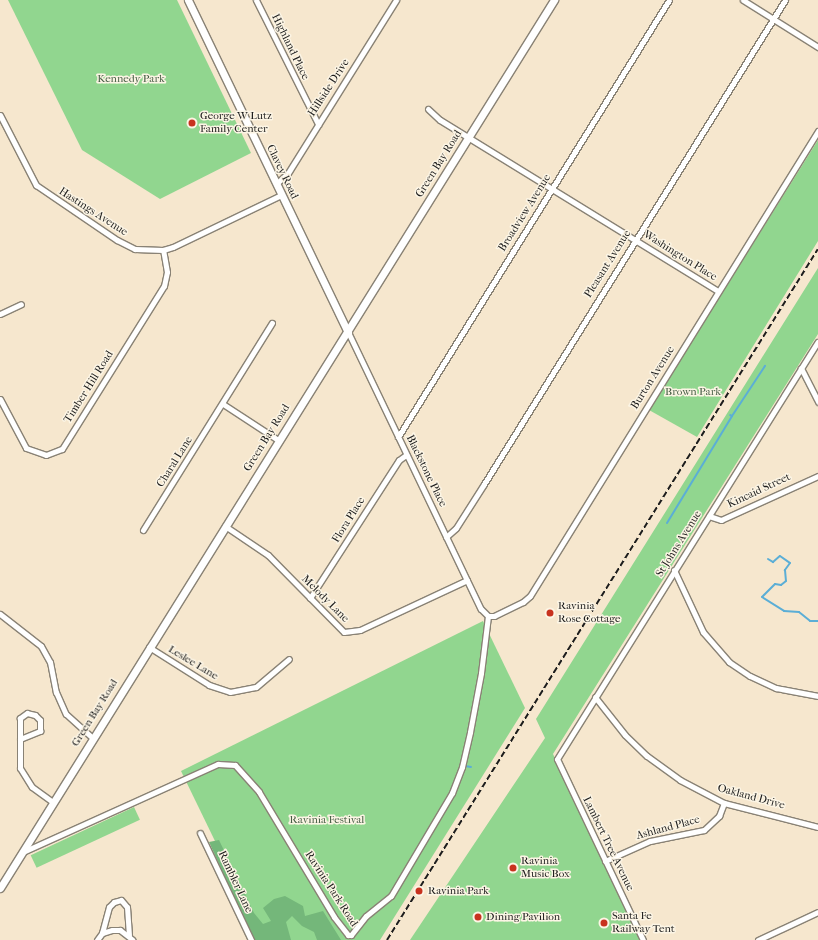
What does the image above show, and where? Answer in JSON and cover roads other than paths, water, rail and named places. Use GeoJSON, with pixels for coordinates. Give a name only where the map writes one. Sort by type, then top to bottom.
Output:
{"type":"FeatureCollection","features":[{"type":"Feature","properties":{"kind":"main road","name":"Clavey Road"},"geometry":{"type":"LineString","coordinates":[[188,0],[348,332]]}},
{"type":"Feature","properties":{"kind":"main road","name":"Green Bay Road"},"geometry":{"type":"LineString","coordinates":[[0,888],[26,851],[53,802],[149,647],[278,440],[348,332],[554,0]]}},
{"type":"Feature","properties":{"kind":"street","name":"Highland Place"},"geometry":{"type":"LineString","coordinates":[[256,0],[318,124]]}},
{"type":"Feature","properties":{"kind":"street","name":"Hillside Drive"},"geometry":{"type":"LineString","coordinates":[[276,184],[288,173],[396,0]]}},
{"type":"Feature","properties":{"kind":"street","name":"Broadview Avenue"},"geometry":{"type":"LineString","coordinates":[[398,437],[669,0]]}},
{"type":"Feature","properties":{"kind":"street"},"geometry":{"type":"LineString","coordinates":[[742,0],[818,47]]}},
{"type":"Feature","properties":{"kind":"street","name":"Pleasant Avenue"},"geometry":{"type":"LineString","coordinates":[[446,537],[460,522],[785,0]]}},
{"type":"Feature","properties":{"kind":"street","name":"Washington Place"},"geometry":{"type":"LineString","coordinates":[[428,109],[440,120],[470,136],[553,187],[718,291]]}},
{"type":"Feature","properties":{"kind":"street","name":"Hastings Avenue"},"geometry":{"type":"LineString","coordinates":[[0,115],[31,178],[46,193],[126,245],[142,250],[163,250],[281,195]]}},
{"type":"Feature","properties":{"kind":"street","name":"Burton Avenue"},"geometry":{"type":"LineString","coordinates":[[488,616],[494,616],[523,602],[530,596],[818,131]]}},
{"type":"Feature","properties":{"kind":"street","name":"Timber Hill Road"},"geometry":{"type":"LineString","coordinates":[[0,399],[26,448],[46,455],[62,448],[164,286],[167,272],[163,250]]}},
{"type":"Feature","properties":{"kind":"street"},"geometry":{"type":"LineString","coordinates":[[0,314],[21,304]]}},
{"type":"Feature","properties":{"kind":"street","name":"Charal Lane"},"geometry":{"type":"LineString","coordinates":[[143,530],[223,404],[272,323]]}},
{"type":"Feature","properties":{"kind":"street","name":"Blackstone Place"},"geometry":{"type":"LineString","coordinates":[[348,332],[481,609],[488,616]]}},
{"type":"Feature","properties":{"kind":"street","name":"St Johns Avenue"},"geometry":{"type":"LineString","coordinates":[[558,757],[818,342]]}},
{"type":"Feature","properties":{"kind":"street"},"geometry":{"type":"LineString","coordinates":[[801,368],[818,402]]}},
{"type":"Feature","properties":{"kind":"street"},"geometry":{"type":"LineString","coordinates":[[223,404],[278,440]]}},
{"type":"Feature","properties":{"kind":"street","name":"Flora Place"},"geometry":{"type":"LineString","coordinates":[[310,598],[399,460],[406,455]]}},
{"type":"Feature","properties":{"kind":"street","name":"Kincaid Street"},"geometry":{"type":"LineString","coordinates":[[709,516],[721,520],[817,478]]}},
{"type":"Feature","properties":{"kind":"street","name":"Melody Lane"},"geometry":{"type":"LineString","coordinates":[[225,526],[268,554],[336,626],[344,632],[352,632],[467,580]]}},
{"type":"Feature","properties":{"kind":"street"},"geometry":{"type":"LineString","coordinates":[[674,570],[702,632],[729,662],[750,676],[776,688],[818,696]]}},
{"type":"Feature","properties":{"kind":"street"},"geometry":{"type":"LineString","coordinates":[[0,614],[41,646],[50,662],[56,692],[66,714],[93,738]]}},
{"type":"Feature","properties":{"kind":"street","name":"Ravinia Park Road"},"geometry":{"type":"LineString","coordinates":[[26,851],[218,764],[235,765],[258,792],[334,917],[348,935],[351,935],[366,916],[391,896],[452,793],[462,767],[470,732],[481,673],[488,616]]}},
{"type":"Feature","properties":{"kind":"street","name":"Leslee Lane"},"geometry":{"type":"LineString","coordinates":[[149,647],[209,685],[230,692],[256,687],[289,659]]}},
{"type":"Feature","properties":{"kind":"street","name":"Oakland Drive"},"geometry":{"type":"LineString","coordinates":[[595,697],[625,735],[647,756],[680,780],[724,803],[818,827]]}},
{"type":"Feature","properties":{"kind":"street"},"geometry":{"type":"LineString","coordinates":[[20,739],[40,731],[40,720],[35,715],[27,714],[20,718],[18,760],[23,776],[32,787],[53,802]]}},
{"type":"Feature","properties":{"kind":"street","name":"Lambert Tree Avenue"},"geometry":{"type":"LineString","coordinates":[[558,757],[558,764],[562,774],[643,940]]}},
{"type":"Feature","properties":{"kind":"street","name":"Ashland Place"},"geometry":{"type":"LineString","coordinates":[[605,861],[650,841],[704,830],[719,816],[724,803]]}},
{"type":"Feature","properties":{"kind":"street","name":"Rambler Lane"},"geometry":{"type":"LineString","coordinates":[[200,833],[251,940]]}},
{"type":"Feature","properties":{"kind":"street"},"geometry":{"type":"LineString","coordinates":[[97,940],[102,933],[110,907],[114,902],[121,900],[127,907],[130,935],[133,940]]}},
{"type":"Feature","properties":{"kind":"street"},"geometry":{"type":"LineString","coordinates":[[762,939],[818,912]]}},
{"type":"Feature","properties":{"kind":"street"},"geometry":{"type":"LineString","coordinates":[[102,933],[120,930],[130,935]]}},
{"type":"Feature","properties":{"kind":"waterway"},"geometry":{"type":"LineString","coordinates":[[732,416],[765,366]]}},
{"type":"Feature","properties":{"kind":"waterway"},"geometry":{"type":"LineString","coordinates":[[667,523],[732,416],[730,415]]}},
{"type":"Feature","properties":{"kind":"waterway"},"geometry":{"type":"LineString","coordinates":[[768,559],[773,562],[780,556],[790,563],[785,570],[786,581],[781,585],[775,584],[762,597],[784,611],[799,612],[810,621],[818,621]]}},
{"type":"Feature","properties":{"kind":"waterway"},"geometry":{"type":"LineString","coordinates":[[465,766],[471,767]]}},
{"type":"Feature","properties":{"kind":"railway"},"geometry":{"type":"LineString","coordinates":[[387,940],[818,249]]}},
{"type":"Feature","properties":{"kind":"place","name":"George W Lutz Family Center"},"geometry":{"type":"Point","coordinates":[192,123]}},
{"type":"Feature","properties":{"kind":"place","name":"Ravinia Rose Cottage"},"geometry":{"type":"Point","coordinates":[550,613]}},
{"type":"Feature","properties":{"kind":"place","name":"Ravinia Music Box"},"geometry":{"type":"Point","coordinates":[513,868]}},
{"type":"Feature","properties":{"kind":"place","name":"Ravinia Park"},"geometry":{"type":"Point","coordinates":[419,891]}},
{"type":"Feature","properties":{"kind":"place","name":"Dining Pavilion"},"geometry":{"type":"Point","coordinates":[478,917]}},
{"type":"Feature","properties":{"kind":"place","name":"Santa Fe Railway Tent"},"geometry":{"type":"Point","coordinates":[604,923]}},
{"type":"Feature","properties":{"kind":"park label","name":"Kennedy Park"},"geometry":{"type":"Point","coordinates":[131,79]}},
{"type":"Feature","properties":{"kind":"park label","name":"Brown Park"},"geometry":{"type":"Point","coordinates":[693,392]}},
{"type":"Feature","properties":{"kind":"park label","name":"Ravinia Festival"},"geometry":{"type":"Point","coordinates":[327,820]}}]}
